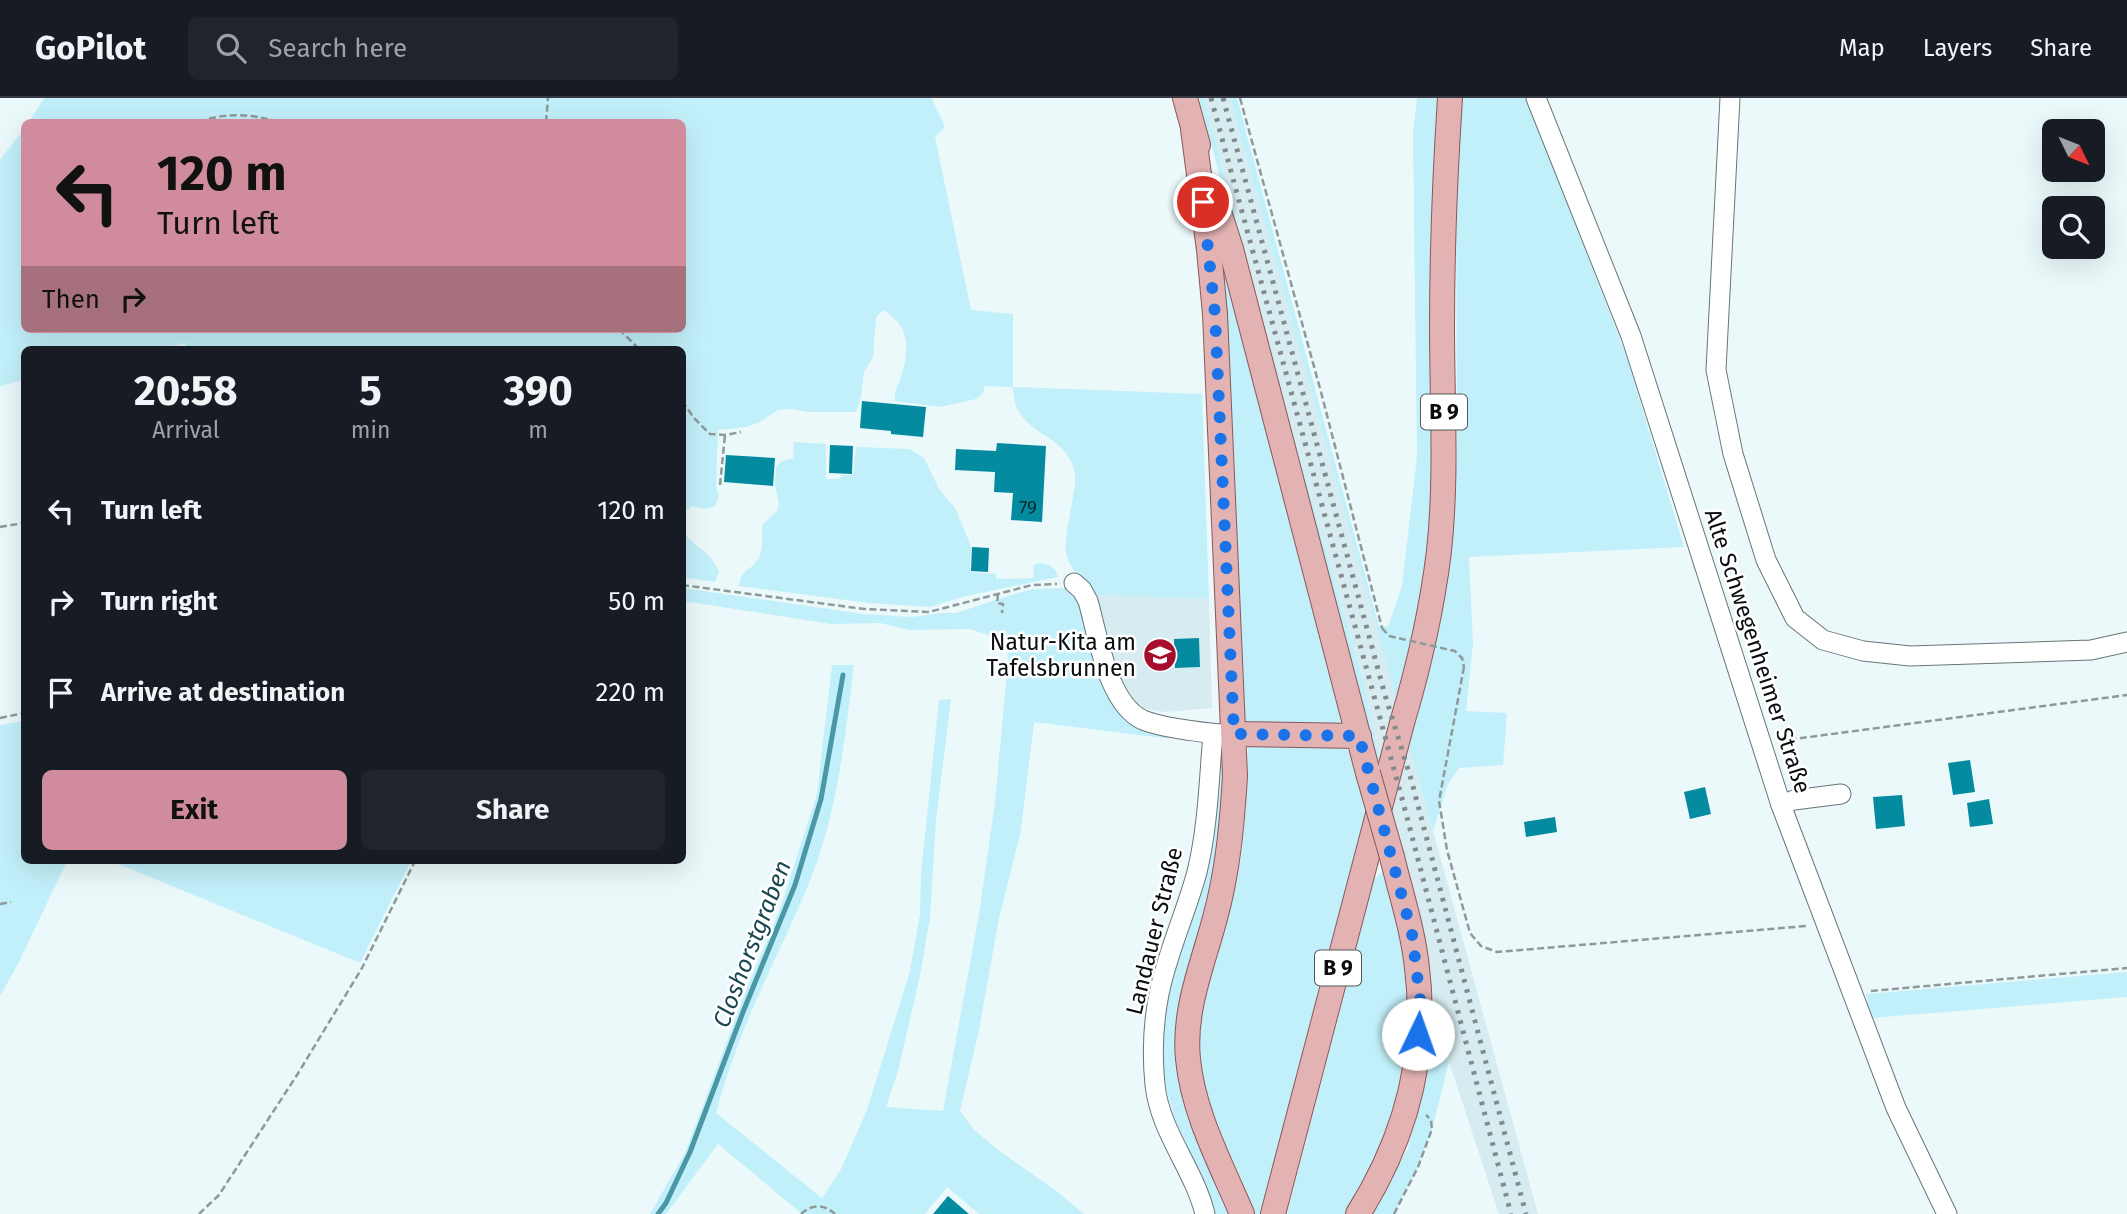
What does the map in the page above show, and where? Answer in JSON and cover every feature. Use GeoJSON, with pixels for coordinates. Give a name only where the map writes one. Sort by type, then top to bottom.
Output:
{"type":"FeatureCollection","features":[{"type":"Feature","properties":{"kind":"main road"},"geometry":{"type":"LineString","coordinates":[[1185,98],[1231,249],[1412,934],[1420,999],[1414,1079],[1408,1104],[1385,1166],[1358,1214]]}},
{"type":"Feature","properties":{"kind":"main road","name":"B 9"},"geometry":{"type":"LineString","coordinates":[[1273,1214],[1415,679],[1433,596],[1442,518],[1442,325],[1450,98]]}},
{"type":"Feature","properties":{"kind":"main road"},"geometry":{"type":"LineString","coordinates":[[1193,129],[1215,314],[1224,734],[1234,789],[1228,861],[1192,1001],[1188,1057],[1200,1116],[1242,1214]]}},
{"type":"Feature","properties":{"kind":"main road"},"geometry":{"type":"LineString","coordinates":[[1224,734],[1359,736]]}},
{"type":"Feature","properties":{"kind":"lane","name":"Alte Schwegenheimer Straße"},"geometry":{"type":"LineString","coordinates":[[1536,98],[1632,336],[1781,805],[1896,1108],[1947,1214]]}},
{"type":"Feature","properties":{"kind":"lane"},"geometry":{"type":"LineString","coordinates":[[1730,98],[1716,370],[1733,454],[1766,560],[1795,618],[1823,640],[1863,651],[1910,656],[2091,650],[2127,642]]}},
{"type":"Feature","properties":{"kind":"lane"},"geometry":{"type":"LineString","coordinates":[[1074,583],[1088,601],[1110,679],[1117,696],[1127,709],[1142,720],[1157,724],[1224,734]]}},
{"type":"Feature","properties":{"kind":"lane","name":"Landauer Straße"},"geometry":{"type":"LineString","coordinates":[[1205,1214],[1200,1197],[1164,1121],[1155,1087],[1153,1039],[1159,994],[1197,870],[1224,734]]}},
{"type":"Feature","properties":{"kind":"lane"},"geometry":{"type":"LineString","coordinates":[[1781,805],[1794,800],[1840,794]]}},
{"type":"Feature","properties":{"kind":"path"},"geometry":{"type":"LineString","coordinates":[[546,119],[548,98]]}},
{"type":"Feature","properties":{"kind":"path"},"geometry":{"type":"LineString","coordinates":[[1240,98],[1321,391],[1382,628],[1390,636],[1455,651],[1462,658],[1464,667],[1439,801],[1447,850],[1470,933],[1481,946],[1497,952],[1827,924]]}},
{"type":"Feature","properties":{"kind":"path"},"geometry":{"type":"LineString","coordinates":[[212,119],[230,115],[268,119]]}},
{"type":"Feature","properties":{"kind":"path"},"geometry":{"type":"LineString","coordinates":[[623,333],[636,346]]}},
{"type":"Feature","properties":{"kind":"path"},"geometry":{"type":"LineString","coordinates":[[686,407],[710,434],[741,432]]}},
{"type":"Feature","properties":{"kind":"path"},"geometry":{"type":"LineString","coordinates":[[720,485],[725,435]]}},
{"type":"Feature","properties":{"kind":"path"},"geometry":{"type":"LineString","coordinates":[[0,527],[21,524]]}},
{"type":"Feature","properties":{"kind":"path"},"geometry":{"type":"LineString","coordinates":[[686,586],[864,609],[929,612],[1032,585],[1074,583]]}},
{"type":"Feature","properties":{"kind":"path"},"geometry":{"type":"LineString","coordinates":[[998,594],[997,603],[1003,604],[1002,613]]}},
{"type":"Feature","properties":{"kind":"path"},"geometry":{"type":"LineString","coordinates":[[1762,744],[2127,695]]}},
{"type":"Feature","properties":{"kind":"path"},"geometry":{"type":"LineString","coordinates":[[0,718],[21,714]]}},
{"type":"Feature","properties":{"kind":"path"},"geometry":{"type":"LineString","coordinates":[[199,1214],[219,1195],[297,1075],[362,968],[414,864]]}},
{"type":"Feature","properties":{"kind":"path"},"geometry":{"type":"LineString","coordinates":[[0,904],[11,902]]}},
{"type":"Feature","properties":{"kind":"path"},"geometry":{"type":"LineString","coordinates":[[1853,993],[2127,968]]}},
{"type":"Feature","properties":{"kind":"path"},"geometry":{"type":"LineString","coordinates":[[1395,1214],[1418,1167],[1432,1129],[1431,1120],[1408,1104]]}},
{"type":"Feature","properties":{"kind":"path"},"geometry":{"type":"LineString","coordinates":[[801,1214],[808,1208],[818,1206],[830,1209],[835,1214]]}},
{"type":"Feature","properties":{"kind":"shaded area"},"geometry":{"type":"Polygon","coordinates":[[[44,98],[931,98],[945,127],[935,137],[971,310],[1013,314],[1013,387],[1202,394],[1209,599],[1096,595],[1075,572],[1066,554],[1075,479],[1072,463],[1066,453],[1023,418],[1016,406],[1012,387],[985,386],[983,393],[976,399],[940,407],[895,401],[905,364],[905,337],[898,323],[883,310],[876,317],[873,357],[864,372],[856,412],[778,410],[760,422],[746,427],[718,430],[716,486],[719,496],[715,506],[706,509],[692,506],[686,511],[686,346],[185,346],[185,343],[172,346],[21,346],[21,381],[0,386],[0,160],[21,133],[21,333],[686,333],[686,119],[31,119],[44,98]]]}},
{"type":"Feature","properties":{"kind":"shaded area"},"geometry":{"type":"Polygon","coordinates":[[[1199,98],[1204,98],[1285,404],[1362,676],[1380,761],[1376,763],[1199,98]]]}},
{"type":"Feature","properties":{"kind":"shaded area"},"geometry":{"type":"Polygon","coordinates":[[[1204,98],[1230,98],[1538,1214],[1499,1214],[1449,1062],[1396,839],[1362,676],[1285,404],[1204,98]]]}},
{"type":"Feature","properties":{"kind":"shaded area"},"geometry":{"type":"Polygon","coordinates":[[[1230,98],[1237,98],[1379,626],[1388,627],[1402,586],[1417,456],[1413,133],[1417,98],[1440,98],[1451,539],[1457,435],[1456,184],[1460,98],[1526,98],[1627,358],[1684,547],[1469,557],[1473,643],[1466,711],[1507,713],[1503,765],[1459,768],[1448,784],[1433,831],[1230,98]]]}},
{"type":"Feature","properties":{"kind":"shaded area"},"geometry":{"type":"Polygon","coordinates":[[[1220,251],[1345,721],[1341,728],[1249,723],[1243,720],[1220,251]]]}},
{"type":"Feature","properties":{"kind":"shaded area"},"geometry":{"type":"Polygon","coordinates":[[[794,442],[826,444],[826,479],[853,475],[856,447],[910,449],[924,458],[939,489],[955,508],[971,546],[970,572],[996,574],[996,579],[1033,578],[1034,565],[1042,563],[1052,567],[1058,577],[966,596],[930,607],[869,603],[739,586],[744,573],[760,555],[762,525],[777,511],[779,504],[775,486],[776,467],[780,462],[793,458],[794,442]]]}},
{"type":"Feature","properties":{"kind":"shaded area"},"geometry":{"type":"Polygon","coordinates":[[[686,534],[716,565],[719,572],[715,582],[686,577],[686,534]]]}},
{"type":"Feature","properties":{"kind":"shaded area"},"geometry":{"type":"Polygon","coordinates":[[[686,588],[864,614],[911,617],[956,613],[1033,589],[1067,588],[1081,605],[1113,705],[1129,724],[1171,739],[1034,722],[1021,830],[999,918],[979,1030],[960,1111],[973,1129],[998,1150],[1084,1214],[979,1214],[947,1187],[925,1214],[802,1214],[718,1144],[666,1214],[650,1214],[685,1153],[780,909],[817,794],[832,665],[854,665],[841,763],[825,836],[805,893],[741,1037],[716,1113],[822,1198],[841,1169],[867,1110],[910,971],[920,914],[921,874],[939,700],[951,699],[936,819],[930,917],[920,976],[898,1071],[886,1107],[943,1111],[979,914],[995,802],[1008,661],[1007,640],[969,629],[909,630],[880,623],[831,624],[686,601],[686,588]]]}},
{"type":"Feature","properties":{"kind":"shaded area","name":"Natur-Kita am Tafelsbrunnen"},"geometry":{"type":"Polygon","coordinates":[[[1096,595],[1209,599],[1212,708],[1165,712],[1141,708],[1122,687],[1100,620],[1096,595]]]}},
{"type":"Feature","properties":{"kind":"shaded area"},"geometry":{"type":"Polygon","coordinates":[[[21,722],[21,864],[66,864],[0,996],[0,725],[21,722]]]}},
{"type":"Feature","properties":{"kind":"shaded area"},"geometry":{"type":"Polygon","coordinates":[[[1248,744],[1345,748],[1355,762],[1368,824],[1265,1214],[1254,1214],[1210,1109],[1197,1066],[1195,1043],[1196,1023],[1205,981],[1237,877],[1243,844],[1248,744]]]}},
{"type":"Feature","properties":{"kind":"shaded area"},"geometry":{"type":"Polygon","coordinates":[[[1226,747],[1227,822],[1183,1075],[1235,1214],[1212,1214],[1206,1189],[1175,1119],[1168,1095],[1164,1077],[1161,1024],[1221,748],[1226,747]]]}},
{"type":"Feature","properties":{"kind":"shaded area"},"geometry":{"type":"Polygon","coordinates":[[[118,864],[410,864],[360,963],[118,864]]]}},
{"type":"Feature","properties":{"kind":"shaded area"},"geometry":{"type":"Polygon","coordinates":[[[1382,872],[1407,951],[1412,992],[1405,1090],[1350,1214],[1287,1214],[1374,879],[1382,872]]]}},
{"type":"Feature","properties":{"kind":"shaded area"},"geometry":{"type":"Polygon","coordinates":[[[2127,972],[2127,997],[1871,1018],[1866,994],[2127,972]]]}},
{"type":"Feature","properties":{"kind":"shaded area"},"geometry":{"type":"Polygon","coordinates":[[[1434,1003],[1449,1062],[1432,1129],[1418,1167],[1394,1214],[1372,1214],[1408,1148],[1422,1095],[1434,1003]]]}},
{"type":"Feature","properties":{"kind":"building"},"geometry":{"type":"Polygon","coordinates":[[[862,401],[926,407],[923,437],[860,428],[862,401]]]}},
{"type":"Feature","properties":{"kind":"building"},"geometry":{"type":"Polygon","coordinates":[[[997,443],[1046,446],[1042,522],[1011,520],[1013,493],[994,492],[995,472],[955,470],[956,449],[996,451],[997,443]]]}},
{"type":"Feature","properties":{"kind":"building"},"geometry":{"type":"Polygon","coordinates":[[[830,445],[853,446],[852,474],[829,473],[830,445]]]}},
{"type":"Feature","properties":{"kind":"building"},"geometry":{"type":"Polygon","coordinates":[[[726,455],[775,458],[773,486],[724,482],[726,455]]]}},
{"type":"Feature","properties":{"kind":"building"},"geometry":{"type":"Polygon","coordinates":[[[972,547],[989,548],[988,572],[971,571],[972,547]]]}},
{"type":"Feature","properties":{"kind":"building"},"geometry":{"type":"Polygon","coordinates":[[[1199,638],[1200,667],[1175,668],[1174,639],[1199,638]]]}},
{"type":"Feature","properties":{"kind":"building"},"geometry":{"type":"Polygon","coordinates":[[[1970,760],[1975,792],[1953,795],[1948,763],[1970,760]]]}},
{"type":"Feature","properties":{"kind":"building"},"geometry":{"type":"Polygon","coordinates":[[[1705,787],[1711,814],[1690,819],[1684,792],[1705,787]]]}},
{"type":"Feature","properties":{"kind":"building"},"geometry":{"type":"Polygon","coordinates":[[[1902,795],[1905,826],[1876,829],[1873,797],[1902,795]]]}},
{"type":"Feature","properties":{"kind":"building"},"geometry":{"type":"Polygon","coordinates":[[[1989,799],[1993,824],[1970,827],[1967,803],[1989,799]]]}},
{"type":"Feature","properties":{"kind":"building"},"geometry":{"type":"Polygon","coordinates":[[[1555,817],[1557,832],[1526,837],[1524,822],[1555,817]]]}},
{"type":"Feature","properties":{"kind":"building"},"geometry":{"type":"Polygon","coordinates":[[[948,1196],[969,1214],[933,1214],[948,1196]]]}},
{"type":"Feature","properties":{"kind":"waterway","name":"Closhorstgraben"},"geometry":{"type":"LineString","coordinates":[[658,1214],[690,1152],[795,885],[821,799],[843,675]]}},
{"type":"Feature","properties":{"kind":"railway"},"geometry":{"type":"LineString","coordinates":[[1211,98],[1404,806],[1511,1214]]}},
{"type":"Feature","properties":{"kind":"railway"},"geometry":{"type":"LineString","coordinates":[[1223,98],[1385,695],[1411,779],[1526,1214]]}},
{"type":"Feature","properties":{"kind":"place","name":"Natur-Kita am Tafelsbrunnen"},"geometry":{"type":"Point","coordinates":[1160,655]}},
{"type":"Feature","properties":{"kind":"route"},"geometry":{"type":"LineString","coordinates":[[1203,202],[1215,314],[1234,734],[1359,736],[1412,934],[1420,999],[1418,1034]]}}]}
